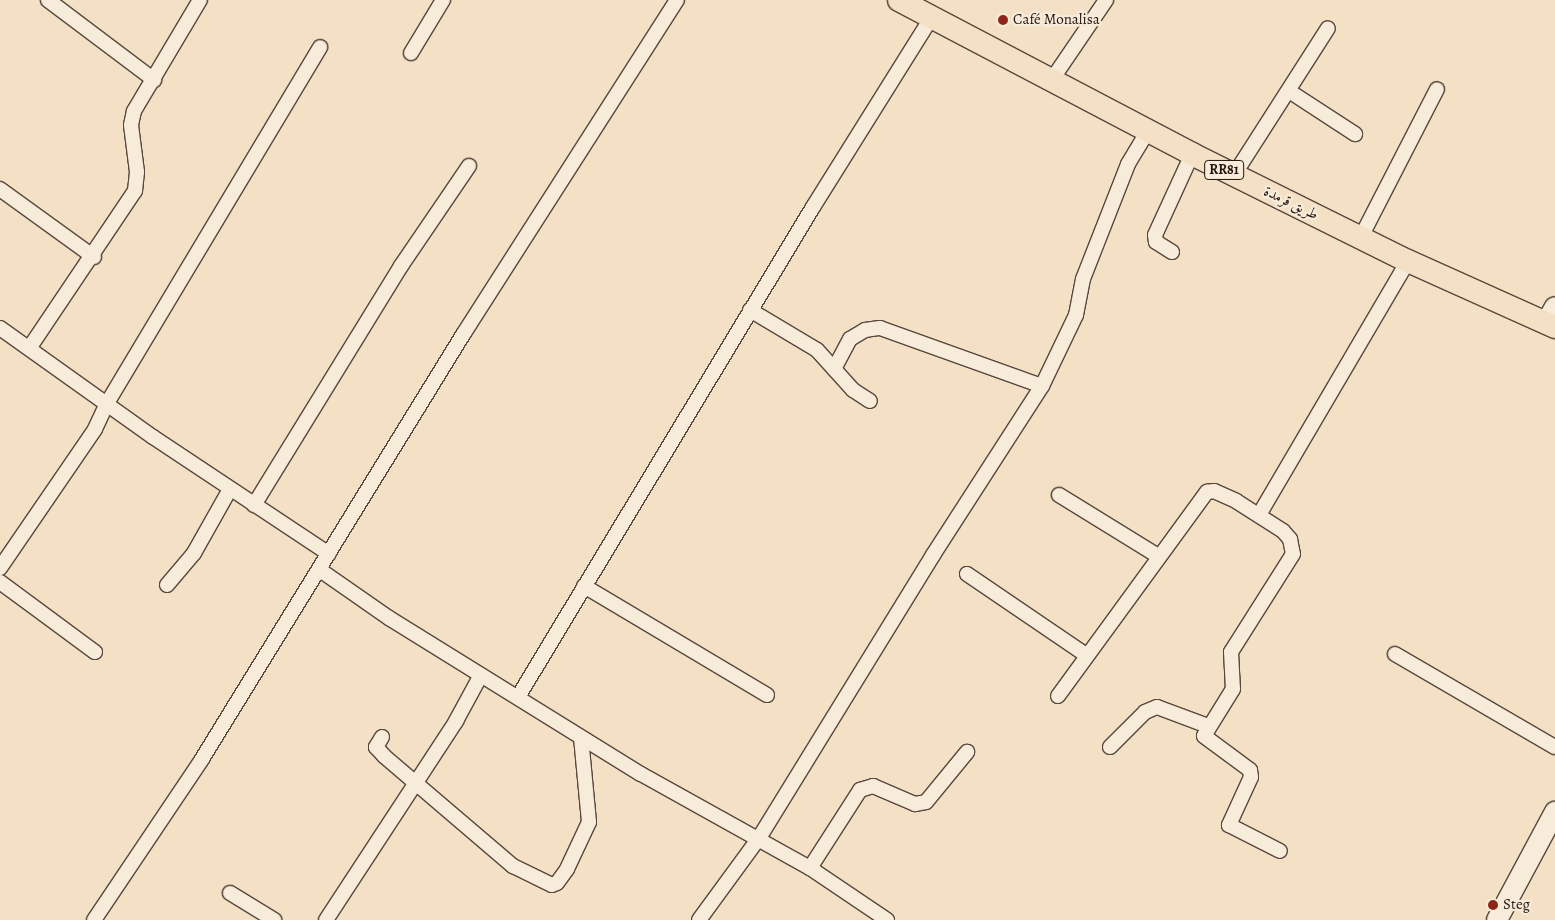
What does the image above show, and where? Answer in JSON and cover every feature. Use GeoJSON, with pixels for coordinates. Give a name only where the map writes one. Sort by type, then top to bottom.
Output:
{"type":"FeatureCollection","features":[{"type":"Feature","properties":{"kind":"main road","name":"طريق قرمدة"},"geometry":{"type":"LineString","coordinates":[[899,0],[1192,154],[1408,261],[1552,319]]}},
{"type":"Feature","properties":{"kind":"main road"},"geometry":{"type":"LineString","coordinates":[[1497,920],[1555,812]]}},
{"type":"Feature","properties":{"kind":"street"},"geometry":{"type":"LineString","coordinates":[[48,0],[154,80]]}},
{"type":"Feature","properties":{"kind":"street"},"geometry":{"type":"LineString","coordinates":[[30,348],[94,257],[135,191],[137,172],[131,125],[134,112],[200,0]]}},
{"type":"Feature","properties":{"kind":"street"},"geometry":{"type":"LineString","coordinates":[[411,53],[443,0]]}},
{"type":"Feature","properties":{"kind":"street"},"geometry":{"type":"LineString","coordinates":[[94,920],[202,759],[464,333],[677,0]]}},
{"type":"Feature","properties":{"kind":"street"},"geometry":{"type":"LineString","coordinates":[[1051,81],[1106,0]]}},
{"type":"Feature","properties":{"kind":"street"},"geometry":{"type":"LineString","coordinates":[[518,697],[750,310],[931,18]]}},
{"type":"Feature","properties":{"kind":"street"},"geometry":{"type":"LineString","coordinates":[[1234,174],[1328,28]]}},
{"type":"Feature","properties":{"kind":"street"},"geometry":{"type":"LineString","coordinates":[[0,568],[72,466],[106,405],[320,47]]}},
{"type":"Feature","properties":{"kind":"street"},"geometry":{"type":"LineString","coordinates":[[1361,237],[1437,89]]}},
{"type":"Feature","properties":{"kind":"street"},"geometry":{"type":"LineString","coordinates":[[1289,91],[1355,134]]}},
{"type":"Feature","properties":{"kind":"street"},"geometry":{"type":"LineString","coordinates":[[699,920],[759,838],[933,556],[1042,386],[1076,315],[1083,279],[1128,164],[1148,131]]}},
{"type":"Feature","properties":{"kind":"street"},"geometry":{"type":"LineString","coordinates":[[1172,252],[1156,242],[1155,235],[1192,154]]}},
{"type":"Feature","properties":{"kind":"street"},"geometry":{"type":"LineString","coordinates":[[254,505],[401,266],[469,166]]}},
{"type":"Feature","properties":{"kind":"street"},"geometry":{"type":"LineString","coordinates":[[0,189],[94,257]]}},
{"type":"Feature","properties":{"kind":"street"},"geometry":{"type":"LineString","coordinates":[[1259,515],[1408,261]]}},
{"type":"Feature","properties":{"kind":"street"},"geometry":{"type":"LineString","coordinates":[[750,310],[808,344],[853,390],[870,401]]}},
{"type":"Feature","properties":{"kind":"street"},"geometry":{"type":"LineString","coordinates":[[0,328],[106,405],[329,554]]}},
{"type":"Feature","properties":{"kind":"street"},"geometry":{"type":"LineString","coordinates":[[834,369],[850,339],[865,330],[880,328],[1042,386]]}},
{"type":"Feature","properties":{"kind":"street"},"geometry":{"type":"LineString","coordinates":[[167,585],[194,553],[230,489]]}},
{"type":"Feature","properties":{"kind":"street"},"geometry":{"type":"LineString","coordinates":[[1058,696],[1158,556],[1207,492],[1222,494],[1284,531],[1290,538],[1293,554],[1231,652],[1233,689],[1208,726],[1205,740],[1250,770],[1251,776],[1229,825],[1280,851]]}},
{"type":"Feature","properties":{"kind":"street"},"geometry":{"type":"LineString","coordinates":[[1059,495],[1158,556]]}},
{"type":"Feature","properties":{"kind":"street"},"geometry":{"type":"LineString","coordinates":[[320,570],[389,618],[581,737],[641,774],[810,868],[887,920]]}},
{"type":"Feature","properties":{"kind":"street"},"geometry":{"type":"LineString","coordinates":[[967,574],[1086,655]]}},
{"type":"Feature","properties":{"kind":"street"},"geometry":{"type":"LineString","coordinates":[[0,582],[95,652]]}},
{"type":"Feature","properties":{"kind":"street"},"geometry":{"type":"LineString","coordinates":[[584,586],[767,694]]}},
{"type":"Feature","properties":{"kind":"street"},"geometry":{"type":"LineString","coordinates":[[1394,654],[1555,747]]}},
{"type":"Feature","properties":{"kind":"street"},"geometry":{"type":"LineString","coordinates":[[326,920],[481,675]]}},
{"type":"Feature","properties":{"kind":"street"},"geometry":{"type":"LineString","coordinates":[[1110,747],[1145,712],[1157,707],[1208,726]]}},
{"type":"Feature","properties":{"kind":"street"},"geometry":{"type":"LineString","coordinates":[[382,737],[376,747],[513,866],[552,885],[557,883],[567,869],[589,822],[581,737]]}},
{"type":"Feature","properties":{"kind":"street"},"geometry":{"type":"LineString","coordinates":[[810,868],[860,790],[873,786],[915,804],[926,802],[967,752]]}},
{"type":"Feature","properties":{"kind":"street"},"geometry":{"type":"LineString","coordinates":[[230,893],[274,920]]}},
{"type":"Feature","properties":{"kind":"place","name":"Café Monalisa"},"geometry":{"type":"Point","coordinates":[1003,20]}},
{"type":"Feature","properties":{"kind":"place","name":"Steg"},"geometry":{"type":"Point","coordinates":[1493,905]}}]}
